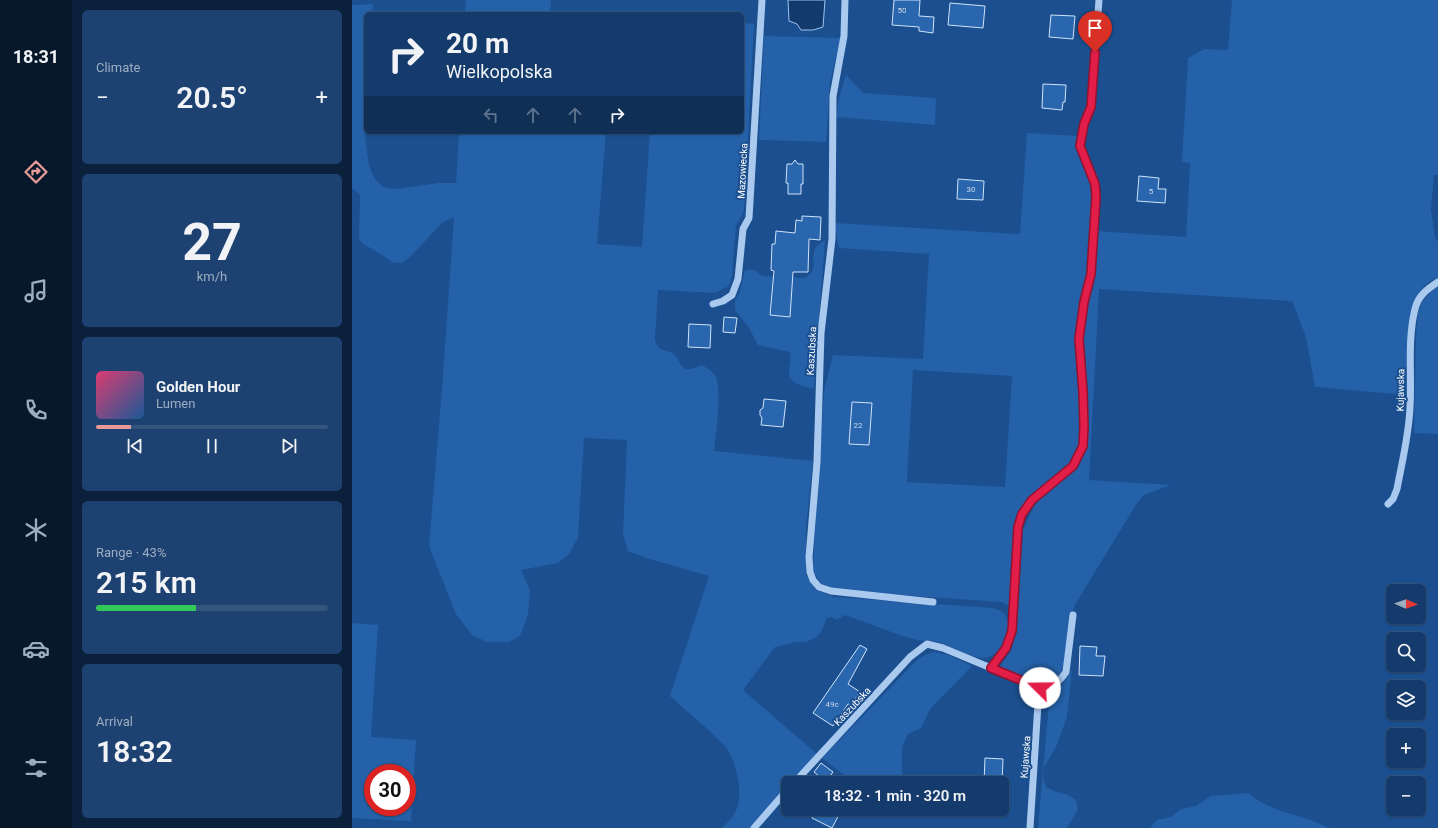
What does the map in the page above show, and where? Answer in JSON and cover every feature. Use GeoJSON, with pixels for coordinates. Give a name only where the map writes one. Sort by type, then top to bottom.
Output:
{"type":"FeatureCollection","features":[{"type":"Feature","properties":{"kind":"street","name":"Mazowiecka"},"geometry":{"type":"LineString","coordinates":[[713,304],[723,301],[732,295],[738,279],[743,230],[749,218],[762,0]]}},
{"type":"Feature","properties":{"kind":"street","name":"Kaszubska"},"geometry":{"type":"LineString","coordinates":[[845,0],[844,36],[833,96],[832,234],[820,348],[817,462],[810,541],[810,572],[820,587],[831,591],[933,602]]}},
{"type":"Feature","properties":{"kind":"street"},"geometry":{"type":"LineString","coordinates":[[1073,615],[1066,672],[1061,680],[1053,685],[1040,688],[991,668],[1006,648],[1012,631],[1018,527],[1022,514],[1038,494],[1073,466],[1083,446],[1083,392],[1079,339],[1084,302],[1091,274],[1096,197],[1095,184],[1080,146],[1084,124],[1091,107],[1098,0]]}},
{"type":"Feature","properties":{"kind":"street","name":"Kujawska"},"geometry":{"type":"LineString","coordinates":[[1388,504],[1393,499],[1397,489],[1409,424],[1411,344],[1415,309],[1420,298],[1428,289],[1438,282]]}},
{"type":"Feature","properties":{"kind":"street","name":"Kaszubska"},"geometry":{"type":"LineString","coordinates":[[800,776],[910,657],[927,644],[943,648],[991,668]]}},
{"type":"Feature","properties":{"kind":"street","name":"Kujawska"},"geometry":{"type":"LineString","coordinates":[[1030,828],[1040,688]]}},
{"type":"Feature","properties":{"kind":"street"},"geometry":{"type":"LineString","coordinates":[[754,828],[781,798]]}},
{"type":"Feature","properties":{"kind":"shaded area"},"geometry":{"type":"Polygon","coordinates":[[[466,0],[551,0],[550,12],[465,12],[466,0]]]}},
{"type":"Feature","properties":{"kind":"shaded area"},"geometry":{"type":"Polygon","coordinates":[[[788,0],[825,0],[823,27],[813,30],[801,30],[797,24],[789,21],[788,0]]]}},
{"type":"Feature","properties":{"kind":"shaded area"},"geometry":{"type":"Polygon","coordinates":[[[1232,0],[1438,0],[1438,175],[1434,175],[1431,209],[1435,237],[1438,242],[1438,278],[1428,283],[1420,290],[1412,310],[1408,395],[1315,387],[1306,337],[1292,301],[1099,289],[1089,480],[1171,485],[1144,495],[1137,503],[1076,603],[1070,618],[1064,666],[1058,675],[1051,681],[1043,683],[1025,680],[999,668],[1011,651],[1017,628],[1023,530],[1034,506],[1047,491],[1069,476],[1078,465],[1085,446],[1083,340],[1085,313],[1092,289],[1095,269],[1096,231],[1186,237],[1190,163],[1182,162],[1188,58],[1204,49],[1228,50],[1232,0]]]}},
{"type":"Feature","properties":{"kind":"shaded area"},"geometry":{"type":"Polygon","coordinates":[[[373,4],[372,12],[364,12],[364,134],[369,166],[375,179],[383,187],[394,189],[439,183],[456,183],[459,134],[606,134],[597,244],[642,247],[650,134],[744,134],[744,23],[754,24],[744,211],[736,226],[732,276],[729,286],[715,293],[658,290],[656,343],[662,350],[674,354],[684,368],[690,369],[702,365],[716,377],[719,402],[714,451],[813,461],[806,528],[806,575],[816,590],[834,597],[993,608],[1001,611],[1006,617],[1008,624],[1008,632],[1001,648],[995,654],[988,657],[975,657],[935,641],[908,638],[845,615],[837,620],[831,617],[827,618],[821,632],[815,638],[806,642],[796,642],[775,647],[743,690],[817,754],[797,776],[781,776],[781,794],[751,828],[722,828],[732,818],[738,805],[739,783],[735,766],[725,746],[670,696],[709,576],[646,558],[628,551],[623,534],[627,440],[584,438],[578,537],[570,553],[558,563],[521,570],[530,590],[528,615],[520,636],[509,642],[487,642],[472,635],[456,614],[429,546],[454,217],[442,223],[410,257],[402,263],[394,263],[362,243],[359,238],[360,195],[352,188],[352,5],[373,4]]]}},
{"type":"Feature","properties":{"kind":"shaded area"},"geometry":{"type":"Polygon","coordinates":[[[764,36],[841,38],[830,82],[826,142],[759,140],[764,36]]]}},
{"type":"Feature","properties":{"kind":"shaded area"},"geometry":{"type":"Polygon","coordinates":[[[846,75],[863,93],[936,98],[935,125],[836,117],[839,98],[846,75]]]}},
{"type":"Feature","properties":{"kind":"shaded area"},"geometry":{"type":"Polygon","coordinates":[[[1027,133],[1077,136],[1076,150],[1087,172],[1092,191],[1085,285],[1077,324],[1076,365],[1081,412],[1079,449],[1068,466],[1036,491],[1025,504],[1017,517],[1013,529],[1015,553],[1011,607],[1001,602],[840,591],[822,584],[813,570],[814,546],[823,405],[825,387],[833,355],[923,359],[929,254],[839,248],[834,223],[1020,234],[1027,133]],[[913,370],[907,482],[1005,487],[1012,376],[913,370]]]}},
{"type":"Feature","properties":{"kind":"shaded area"},"geometry":{"type":"Polygon","coordinates":[[[825,240],[814,389],[797,384],[791,379],[789,375],[790,352],[758,345],[749,328],[735,310],[735,301],[740,291],[745,270],[754,270],[762,276],[805,278],[812,272],[814,266],[813,256],[816,248],[825,240]]]}},
{"type":"Feature","properties":{"kind":"shaded area"},"geometry":{"type":"Polygon","coordinates":[[[1438,287],[1438,434],[1414,433],[1416,336],[1418,312],[1423,301],[1432,290],[1438,287]]]}},
{"type":"Feature","properties":{"kind":"shaded area"},"geometry":{"type":"Polygon","coordinates":[[[352,623],[378,625],[371,737],[416,740],[415,764],[364,764],[364,816],[411,816],[411,821],[352,818],[352,623]]]}},
{"type":"Feature","properties":{"kind":"shaded area"},"geometry":{"type":"Polygon","coordinates":[[[934,652],[948,655],[972,666],[931,708],[921,728],[908,734],[902,747],[902,776],[845,776],[822,758],[917,660],[934,652]]]}},
{"type":"Feature","properties":{"kind":"shaded area"},"geometry":{"type":"Polygon","coordinates":[[[1072,669],[1067,717],[1056,747],[1044,767],[1043,777],[1046,787],[1068,795],[1076,800],[1078,810],[1067,828],[1038,828],[1050,691],[1061,686],[1072,669]]]}},
{"type":"Feature","properties":{"kind":"shaded area"},"geometry":{"type":"Polygon","coordinates":[[[1248,793],[1267,805],[1309,819],[1329,828],[1150,828],[1157,820],[1171,817],[1181,809],[1196,806],[1211,796],[1248,793]]]}},
{"type":"Feature","properties":{"kind":"building"},"geometry":{"type":"Polygon","coordinates":[[[894,0],[920,0],[919,16],[934,17],[933,33],[919,31],[919,27],[892,25],[894,0]]]}},
{"type":"Feature","properties":{"kind":"building"},"geometry":{"type":"Polygon","coordinates":[[[950,3],[985,6],[983,28],[948,25],[950,3]]]}},
{"type":"Feature","properties":{"kind":"building"},"geometry":{"type":"Polygon","coordinates":[[[1051,15],[1075,16],[1073,39],[1049,37],[1051,15]]]}},
{"type":"Feature","properties":{"kind":"building"},"geometry":{"type":"Polygon","coordinates":[[[1043,84],[1066,85],[1065,102],[1063,102],[1062,110],[1042,108],[1043,84]]]}},
{"type":"Feature","properties":{"kind":"building"},"geometry":{"type":"Polygon","coordinates":[[[795,160],[798,164],[803,164],[803,184],[801,184],[801,194],[788,194],[788,183],[786,183],[787,164],[792,164],[795,160]]]}},
{"type":"Feature","properties":{"kind":"building"},"geometry":{"type":"Polygon","coordinates":[[[1139,176],[1159,178],[1158,189],[1166,189],[1165,203],[1137,201],[1139,176]]]}},
{"type":"Feature","properties":{"kind":"building"},"geometry":{"type":"Polygon","coordinates":[[[958,179],[984,181],[983,200],[957,199],[958,179]]]}},
{"type":"Feature","properties":{"kind":"building"},"geometry":{"type":"Polygon","coordinates":[[[802,216],[821,217],[820,240],[809,239],[808,272],[793,272],[790,317],[770,315],[774,271],[771,270],[772,244],[775,244],[776,231],[795,233],[796,220],[802,221],[802,216]]]}},
{"type":"Feature","properties":{"kind":"building"},"geometry":{"type":"Polygon","coordinates":[[[724,317],[737,318],[735,333],[723,332],[724,317]]]}},
{"type":"Feature","properties":{"kind":"building"},"geometry":{"type":"Polygon","coordinates":[[[689,324],[711,325],[710,348],[688,347],[689,324]]]}},
{"type":"Feature","properties":{"kind":"building"},"geometry":{"type":"Polygon","coordinates":[[[764,399],[786,401],[783,427],[761,425],[762,418],[760,415],[760,410],[763,408],[764,399]]]}},
{"type":"Feature","properties":{"kind":"building"},"geometry":{"type":"Polygon","coordinates":[[[852,402],[872,403],[869,445],[849,444],[852,402]]]}},
{"type":"Feature","properties":{"kind":"building"},"geometry":{"type":"Polygon","coordinates":[[[860,645],[867,649],[848,684],[860,692],[851,705],[848,704],[833,726],[813,713],[860,645]]]}},
{"type":"Feature","properties":{"kind":"building"},"geometry":{"type":"Polygon","coordinates":[[[1080,646],[1097,647],[1096,656],[1105,656],[1103,676],[1079,675],[1080,646]]]}},
{"type":"Feature","properties":{"kind":"building"},"geometry":{"type":"Polygon","coordinates":[[[985,758],[1003,759],[1002,776],[984,776],[985,758]]]}},
{"type":"Feature","properties":{"kind":"building"},"geometry":{"type":"Polygon","coordinates":[[[821,763],[833,772],[830,776],[819,776],[814,772],[821,763]]]}},
{"type":"Feature","properties":{"kind":"building"},"geometry":{"type":"Polygon","coordinates":[[[813,816],[838,816],[832,828],[812,818],[813,816]]]}},
{"type":"Feature","properties":{"kind":"route"},"geometry":{"type":"LineString","coordinates":[[1040,688],[991,668],[1006,648],[1012,631],[1018,527],[1022,514],[1038,494],[1073,466],[1083,446],[1083,392],[1079,357],[1079,339],[1084,302],[1091,274],[1096,197],[1095,184],[1091,170],[1084,158],[1080,146],[1084,124],[1091,107],[1095,52]]}}]}
